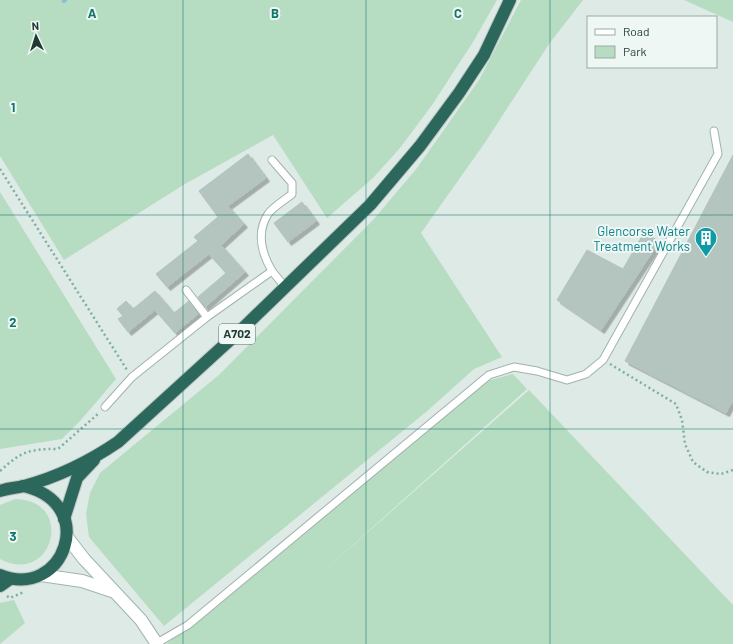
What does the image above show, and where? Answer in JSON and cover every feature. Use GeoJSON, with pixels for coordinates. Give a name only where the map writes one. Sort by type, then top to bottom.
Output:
{"type":"FeatureCollection","features":[{"type":"Feature","properties":{"kind":"highway","name":"A702"},"geometry":{"type":"LineString","coordinates":[[64,519],[77,478],[99,455],[124,436],[242,329],[370,206],[420,146],[459,93],[484,55],[510,0]]}},
{"type":"Feature","properties":{"kind":"highway","name":"A702"},"geometry":{"type":"LineString","coordinates":[[0,491],[8,488],[23,486],[61,473],[99,455]]}},
{"type":"Feature","properties":{"kind":"highway","name":"A702"},"geometry":{"type":"LineString","coordinates":[[4,584],[26,580],[41,575],[54,565],[63,551],[67,537],[64,519],[59,508],[49,496],[37,489],[23,486]]}},
{"type":"Feature","properties":{"kind":"street"},"geometry":{"type":"LineString","coordinates":[[67,537],[113,592],[142,620],[157,643]]}},
{"type":"Feature","properties":{"kind":"street"},"geometry":{"type":"LineString","coordinates":[[41,575],[82,581],[113,592]]}},
{"type":"Feature","properties":{"kind":"lane"},"geometry":{"type":"LineString","coordinates":[[157,643],[188,625],[489,375],[514,367],[537,371],[567,380],[586,374],[603,360],[718,154],[714,131]]}},
{"type":"Feature","properties":{"kind":"lane"},"geometry":{"type":"LineString","coordinates":[[272,160],[292,183],[292,194],[268,213],[262,226],[262,240],[264,256],[272,271],[285,288]]}},
{"type":"Feature","properties":{"kind":"lane"},"geometry":{"type":"LineString","coordinates":[[105,407],[132,377],[207,317],[272,271]]}},
{"type":"Feature","properties":{"kind":"lane"},"geometry":{"type":"LineString","coordinates":[[186,290],[207,317]]}},
{"type":"Feature","properties":{"kind":"path"},"geometry":{"type":"LineString","coordinates":[[0,169],[132,377]]}},
{"type":"Feature","properties":{"kind":"path"},"geometry":{"type":"LineString","coordinates":[[603,360],[676,404],[682,420],[685,444],[693,462],[707,472],[721,474],[733,470]]}},
{"type":"Feature","properties":{"kind":"path"},"geometry":{"type":"LineString","coordinates":[[0,471],[15,458],[34,449],[58,449],[105,407]]}},
{"type":"Feature","properties":{"kind":"path"},"geometry":{"type":"LineString","coordinates":[[4,584],[10,598],[28,591]]}},
{"type":"Feature","properties":{"kind":"green space"},"geometry":{"type":"Polygon","coordinates":[[[0,0],[497,0],[473,42],[432,105],[400,148],[373,178],[327,218],[273,135],[185,184],[64,260],[0,156],[0,0]]]}},
{"type":"Feature","properties":{"kind":"green space"},"geometry":{"type":"Polygon","coordinates":[[[521,0],[583,0],[549,44],[484,144],[421,233],[502,357],[474,369],[426,412],[164,626],[89,537],[86,514],[90,493],[100,473],[220,374],[374,219],[417,168],[479,80],[521,0]]]}},
{"type":"Feature","properties":{"kind":"green space"},"geometry":{"type":"Polygon","coordinates":[[[684,0],[733,0],[733,22],[684,0]]]}},
{"type":"Feature","properties":{"kind":"green space"},"geometry":{"type":"Polygon","coordinates":[[[0,192],[116,379],[80,421],[62,439],[0,449],[0,192]]]}},
{"type":"Feature","properties":{"kind":"green space"},"geometry":{"type":"Polygon","coordinates":[[[513,374],[527,389],[318,576],[529,390],[733,605],[733,644],[166,644],[487,381],[513,374]]]}},
{"type":"Feature","properties":{"kind":"green space"},"geometry":{"type":"Polygon","coordinates":[[[15,499],[34,503],[46,513],[51,526],[50,540],[44,553],[33,562],[18,565],[0,559],[0,505],[15,499]]]}},
{"type":"Feature","properties":{"kind":"green space"},"geometry":{"type":"Polygon","coordinates":[[[14,600],[25,623],[0,644],[0,603],[14,600]]]}},
{"type":"Feature","properties":{"kind":"building"},"geometry":{"type":"Polygon","coordinates":[[[248,154],[266,178],[228,206],[244,224],[221,245],[245,272],[205,307],[198,297],[226,273],[209,254],[167,287],[156,274],[198,241],[194,237],[218,217],[199,191],[248,154]]]}},
{"type":"Feature","properties":{"kind":"building","name":"Glencorse Water Treatment Works"},"geometry":{"type":"Polygon","coordinates":[[[733,155],[733,400],[726,413],[625,361],[733,155]]]}},
{"type":"Feature","properties":{"kind":"building"},"geometry":{"type":"Polygon","coordinates":[[[302,202],[316,221],[288,242],[274,223],[302,202]]]}},
{"type":"Feature","properties":{"kind":"building"},"geometry":{"type":"Polygon","coordinates":[[[645,231],[659,242],[601,330],[557,300],[587,250],[623,269],[645,231]]]}},
{"type":"Feature","properties":{"kind":"building"},"geometry":{"type":"Polygon","coordinates":[[[155,291],[174,313],[189,301],[198,314],[175,333],[155,310],[128,332],[118,319],[123,316],[117,309],[126,301],[133,309],[155,291]]]}},
{"type":"Feature","properties":{"kind":"place","name":"Glencorse Water Treatment Works"},"geometry":{"type":"Point","coordinates":[706,258]}}]}
